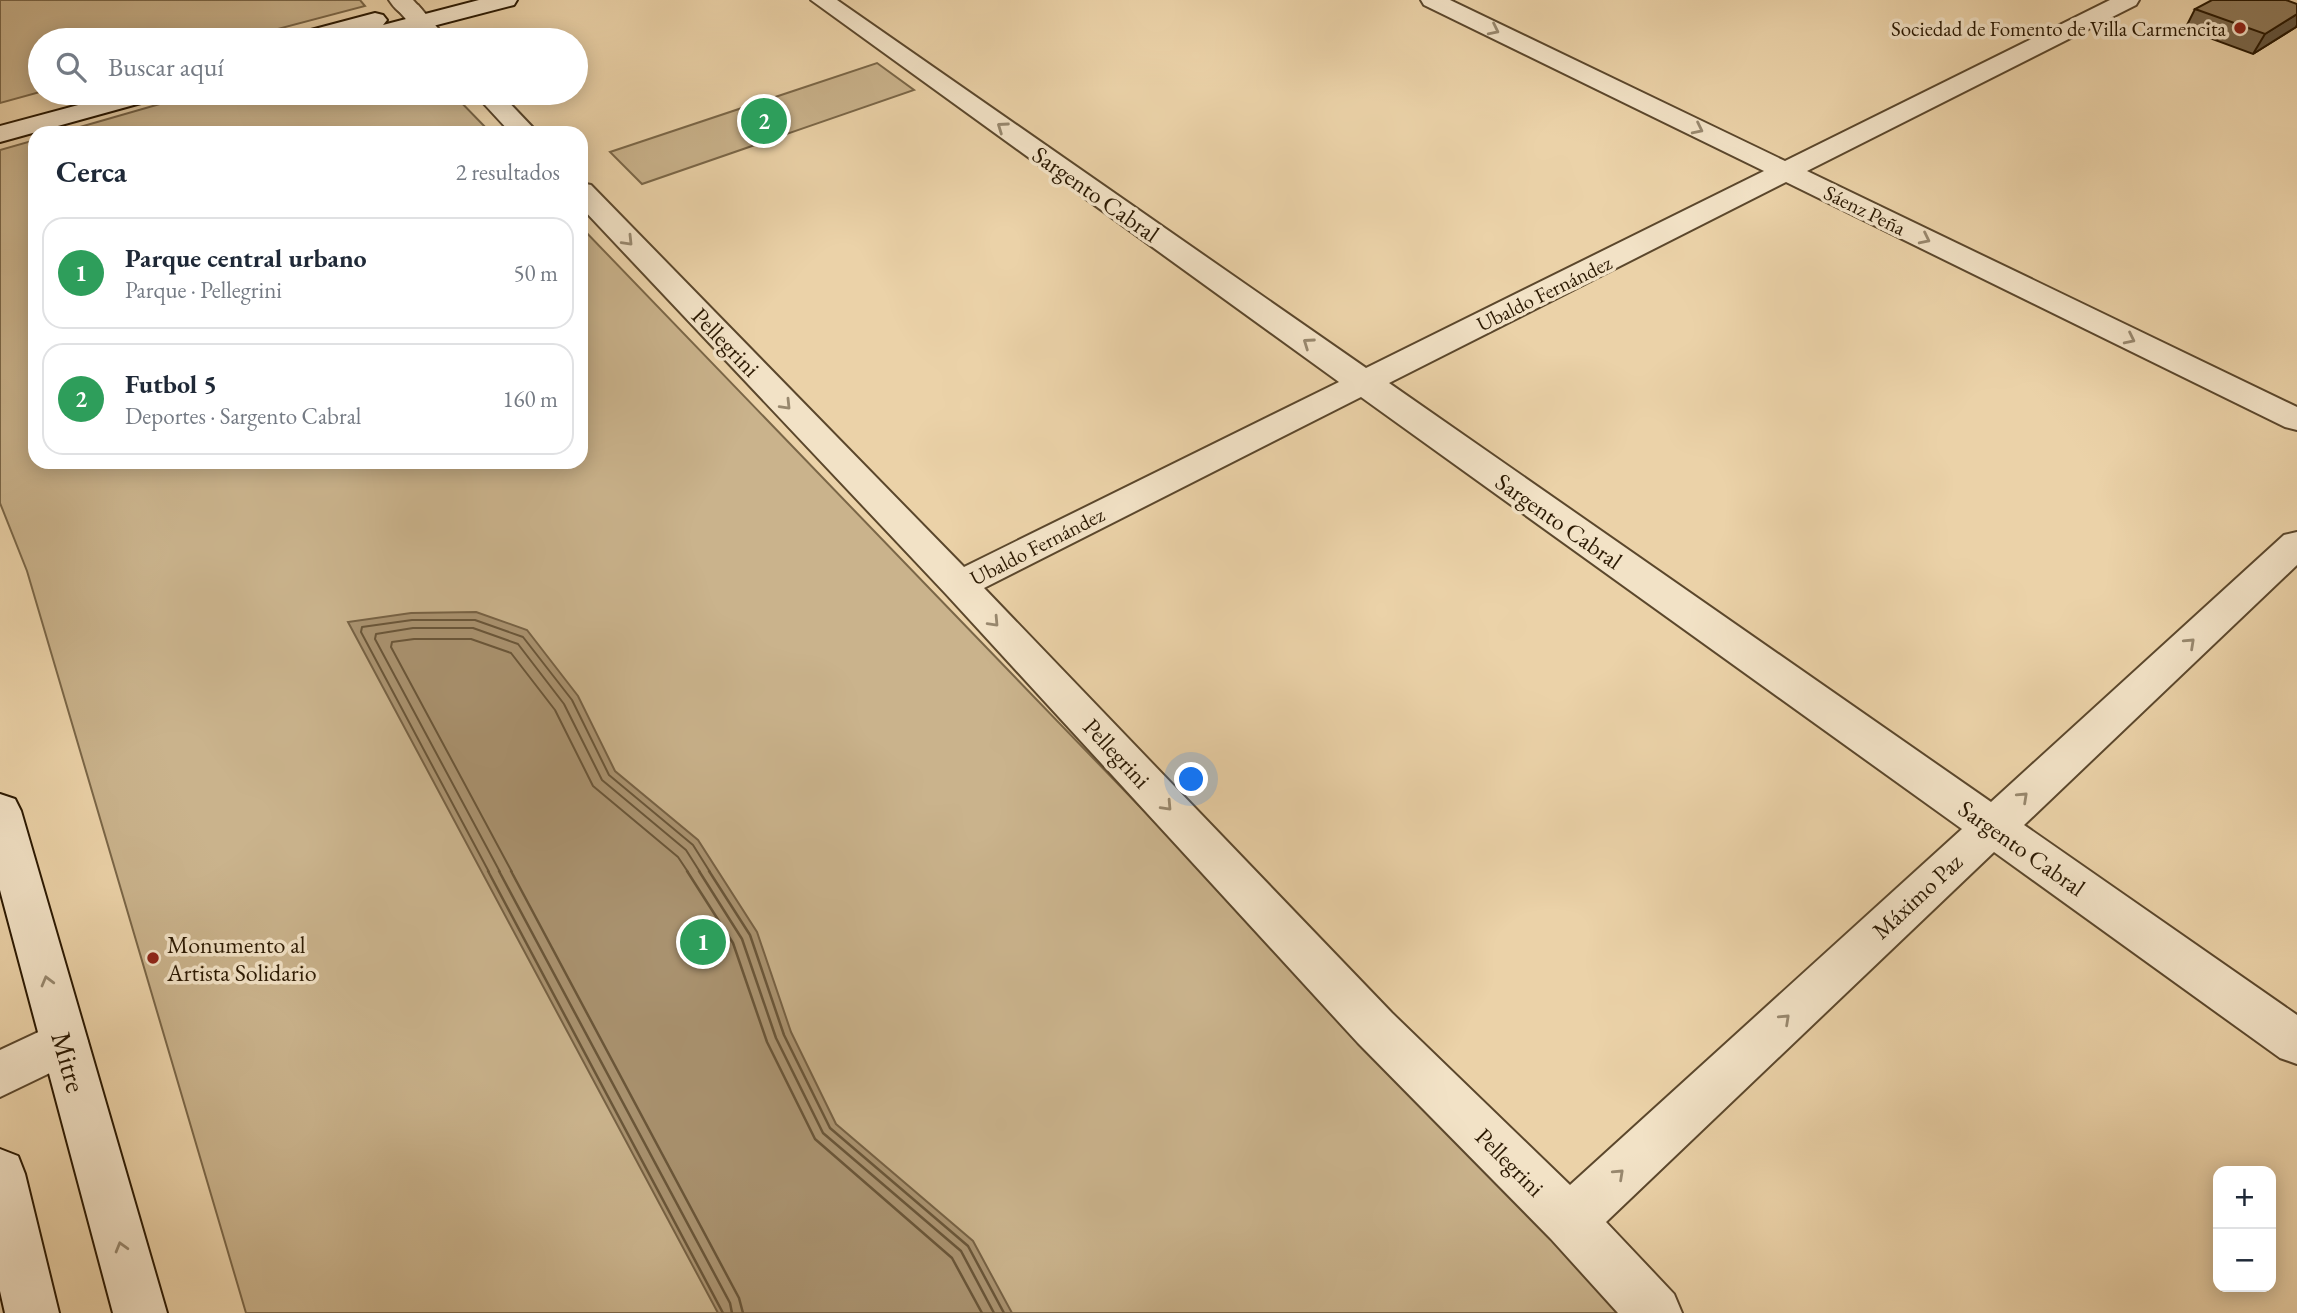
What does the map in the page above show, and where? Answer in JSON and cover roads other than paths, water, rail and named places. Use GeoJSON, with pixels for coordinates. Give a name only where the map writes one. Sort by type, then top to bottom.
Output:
{"type":"FeatureCollection","features":[{"type":"Feature","properties":{"kind":"street"},"geometry":{"type":"LineString","coordinates":[[346,28],[452,0]]}},
{"type":"Feature","properties":{"kind":"street"},"geometry":{"type":"LineString","coordinates":[[376,28],[410,11],[506,0]]}},
{"type":"Feature","properties":{"kind":"street","name":"Sargento Cabral"},"geometry":{"type":"LineString","coordinates":[[822,0],[2297,1042]]}},
{"type":"Feature","properties":{"kind":"street","name":"Sáenz Peña"},"geometry":{"type":"LineString","coordinates":[[1432,0],[2297,420]]}},
{"type":"Feature","properties":{"kind":"street","name":"Ubaldo Fernández"},"geometry":{"type":"LineString","coordinates":[[959,585],[2128,0]]}},
{"type":"Feature","properties":{"kind":"street"},"geometry":{"type":"LineString","coordinates":[[410,11],[425,28]]}},
{"type":"Feature","properties":{"kind":"street"},"geometry":{"type":"LineString","coordinates":[[0,122],[62,105]]}},
{"type":"Feature","properties":{"kind":"street"},"geometry":{"type":"LineString","coordinates":[[29,126],[106,105]]}},
{"type":"Feature","properties":{"kind":"street"},"geometry":{"type":"LineString","coordinates":[[498,105],[518,126]]}},
{"type":"Feature","properties":{"kind":"street"},"geometry":{"type":"LineString","coordinates":[[0,134],[28,126]]}},
{"type":"Feature","properties":{"kind":"street","name":"Pellegrini"},"geometry":{"type":"LineString","coordinates":[[588,198],[959,585],[1375,1028],[1569,1221],[1655,1313]]}},
{"type":"Feature","properties":{"kind":"street","name":"Máximo Paz"},"geometry":{"type":"LineString","coordinates":[[1569,1221],[2297,544]]}},
{"type":"Feature","properties":{"kind":"street","name":"Mitre"},"geometry":{"type":"LineString","coordinates":[[0,811],[139,1313]]}},
{"type":"Feature","properties":{"kind":"street"},"geometry":{"type":"LineString","coordinates":[[0,1074],[64,1042]]}},
{"type":"Feature","properties":{"kind":"street"},"geometry":{"type":"LineString","coordinates":[[0,1174],[33,1313]]}},
{"type":"Feature","properties":{"kind":"water"},"geometry":{"type":"Polygon","coordinates":[[[476,612],[527,630],[578,696],[615,771],[698,840],[757,932],[791,1032],[836,1124],[973,1241],[1012,1313],[718,1313],[348,622],[411,613],[476,612]]]}},
{"type":"Feature","properties":{"kind":"place","name":"Sociedad de Fomento de Villa Carmencita"},"geometry":{"type":"Point","coordinates":[2240,28]}},
{"type":"Feature","properties":{"kind":"place","name":"Futbol 5"},"geometry":{"type":"Point","coordinates":[764,121]}},
{"type":"Feature","properties":{"kind":"place","name":"Parque central urbano"},"geometry":{"type":"Point","coordinates":[703,942]}},
{"type":"Feature","properties":{"kind":"place","name":"Monumento al Artista Solidario"},"geometry":{"type":"Point","coordinates":[153,958]}}]}
